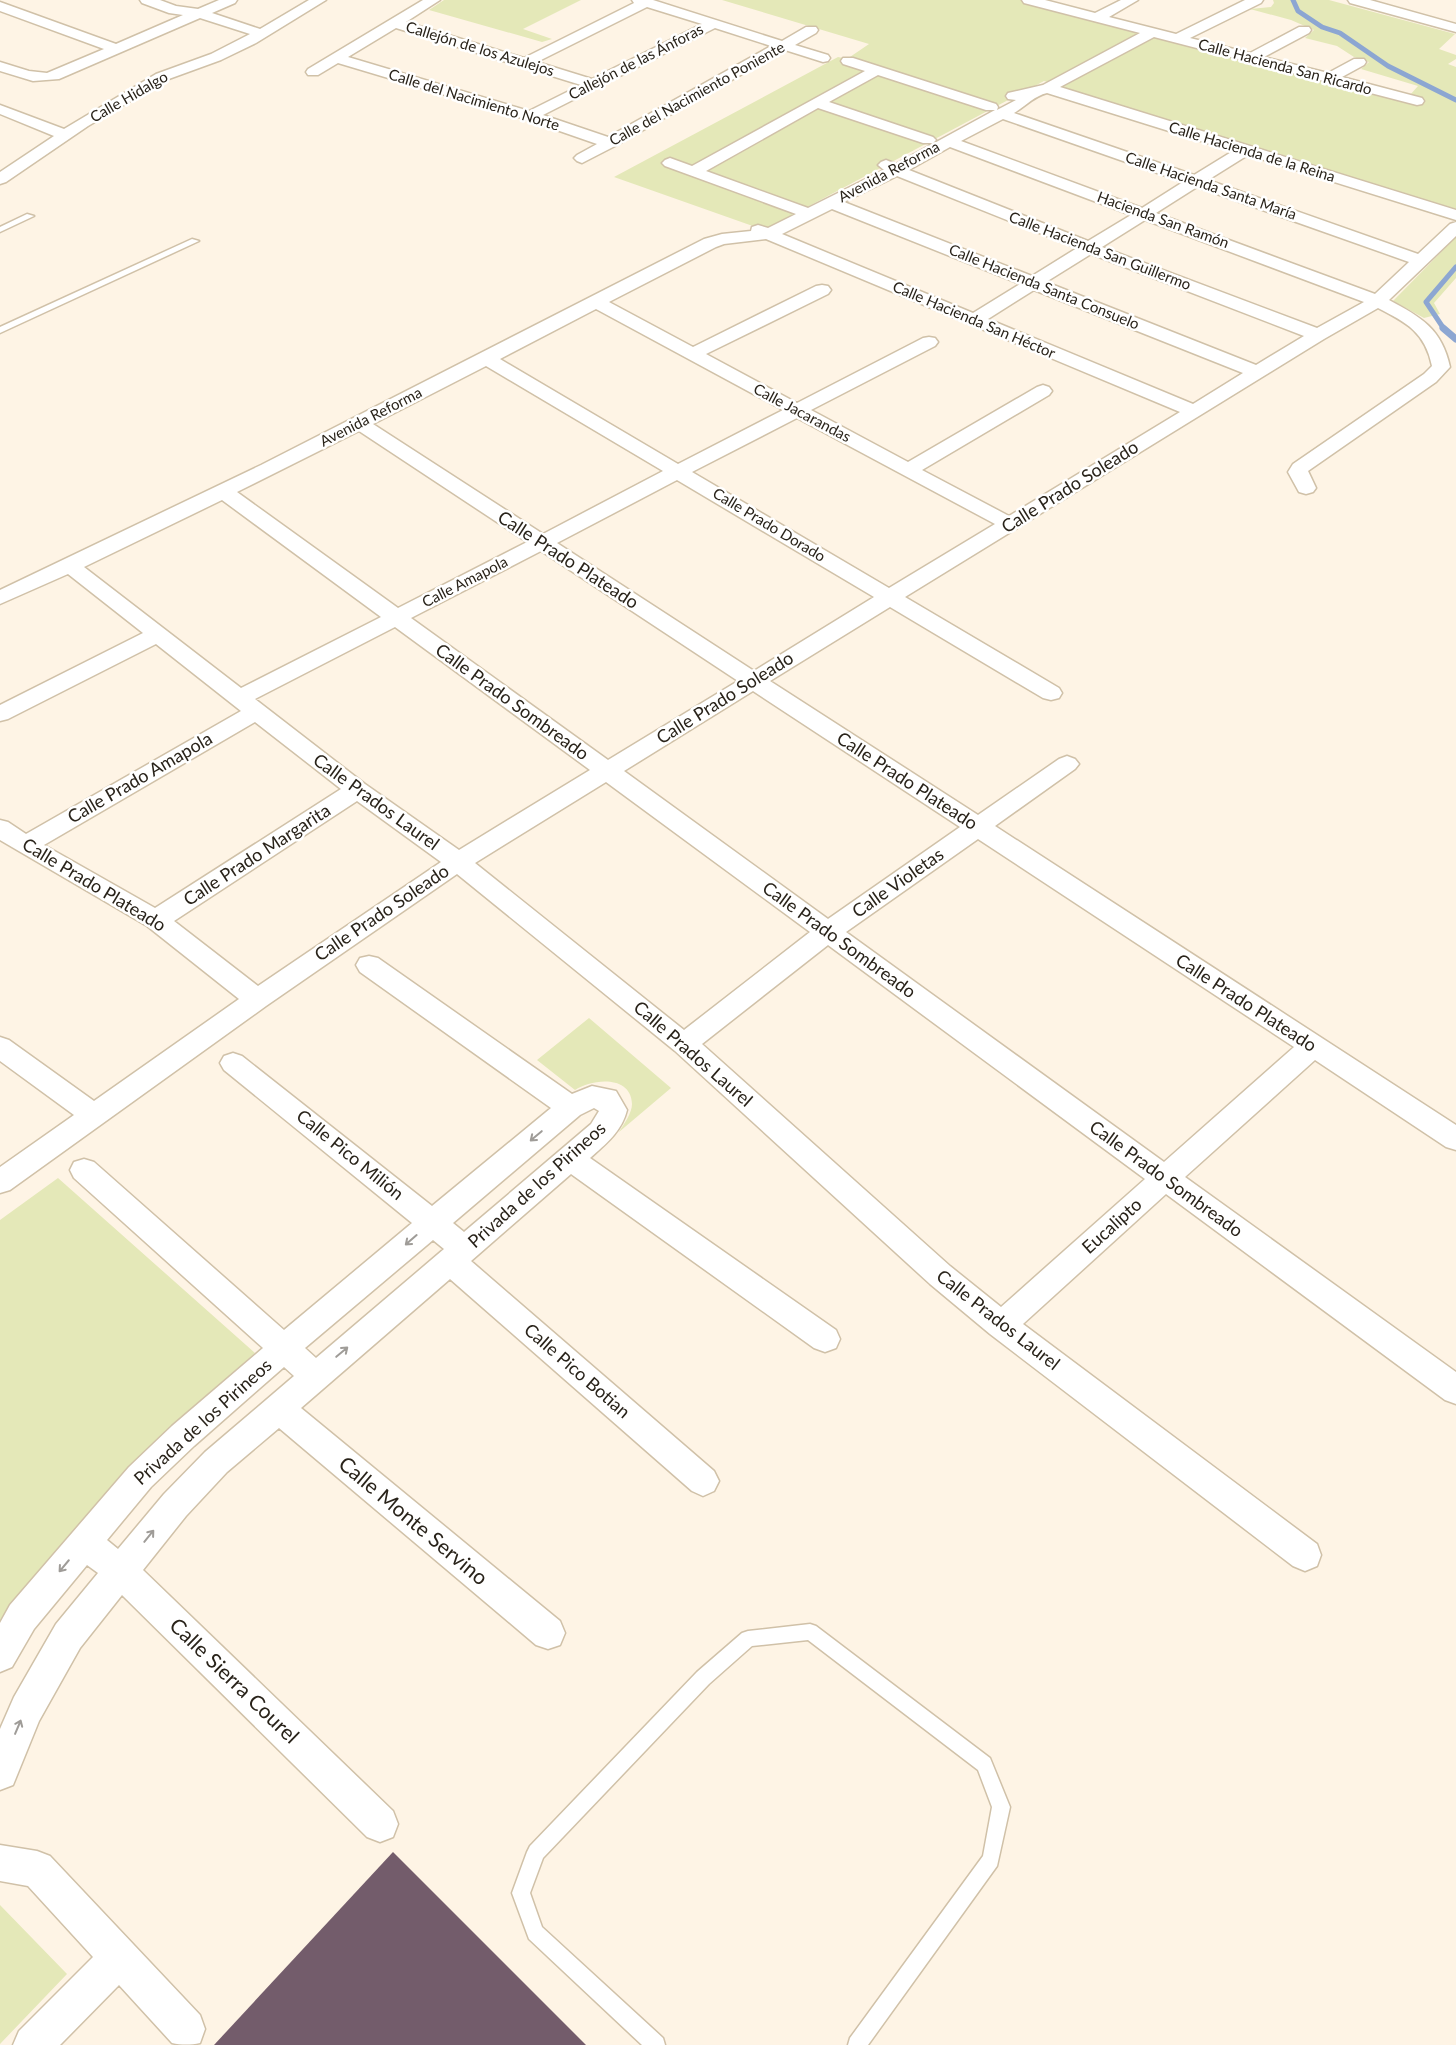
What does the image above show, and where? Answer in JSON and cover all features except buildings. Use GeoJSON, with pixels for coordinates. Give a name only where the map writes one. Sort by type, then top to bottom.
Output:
{"type":"FeatureCollection","features":[{"type":"Feature","properties":{"kind":"street"},"geometry":{"type":"LineString","coordinates":[[147,0],[257,37]]}},
{"type":"Feature","properties":{"kind":"street"},"geometry":{"type":"LineString","coordinates":[[0,66],[27,77],[40,79],[54,76],[116,49],[186,14],[230,0]]}},
{"type":"Feature","properties":{"kind":"street","name":"Calle Hidalgo"},"geometry":{"type":"LineString","coordinates":[[0,179],[65,135],[161,77],[216,57],[257,37],[318,0]]}},
{"type":"Feature","properties":{"kind":"street"},"geometry":{"type":"LineString","coordinates":[[313,72],[433,0]]}},
{"type":"Feature","properties":{"kind":"street","name":"Calle Hacienda San Ricardo"},"geometry":{"type":"LineString","coordinates":[[1029,0],[1417,101]]}},
{"type":"Feature","properties":{"kind":"street"},"geometry":{"type":"LineString","coordinates":[[1096,18],[1131,0]]}},
{"type":"Feature","properties":{"kind":"street"},"geometry":{"type":"LineString","coordinates":[[1177,39],[1256,0]]}},
{"type":"Feature","properties":{"kind":"street"},"geometry":{"type":"LineString","coordinates":[[1355,0],[1456,28]]}},
{"type":"Feature","properties":{"kind":"street"},"geometry":{"type":"LineString","coordinates":[[525,63],[643,1],[823,58]]}},
{"type":"Feature","properties":{"kind":"street"},"geometry":{"type":"LineString","coordinates":[[0,6],[116,49]]}},
{"type":"Feature","properties":{"kind":"street","name":"Callejón de los Azulejos"},"geometry":{"type":"LineString","coordinates":[[395,23],[593,84]]}},
{"type":"Feature","properties":{"kind":"street","name":"Callejón de las Ánforas"},"geometry":{"type":"LineString","coordinates":[[530,116],[715,23]]}},
{"type":"Feature","properties":{"kind":"street","name":"Calle del Nacimiento Poniente"},"geometry":{"type":"LineString","coordinates":[[582,158],[812,30]]}},
{"type":"Feature","properties":{"kind":"street"},"geometry":{"type":"LineString","coordinates":[[1252,58],[1304,30]]}},
{"type":"Feature","properties":{"kind":"street","name":"Avenida Reforma"},"geometry":{"type":"LineString","coordinates":[[803,211],[832,202],[890,167],[928,140],[996,110],[1023,102],[1030,94],[1048,88],[1153,32]]}},
{"type":"Feature","properties":{"kind":"street","name":"Calle del Nacimiento Norte"},"geometry":{"type":"LineString","coordinates":[[336,58],[610,142]]}},
{"type":"Feature","properties":{"kind":"street","name":"Calle Hacienda Santa María"},"geometry":{"type":"LineString","coordinates":[[848,61],[996,110],[1420,260]]}},
{"type":"Feature","properties":{"kind":"street"},"geometry":{"type":"LineString","coordinates":[[1330,78],[1359,62]]}},
{"type":"Feature","properties":{"kind":"street"},"geometry":{"type":"LineString","coordinates":[[694,171],[876,70]]}},
{"type":"Feature","properties":{"kind":"street","name":"Calle Hacienda de la Reina"},"geometry":{"type":"LineString","coordinates":[[1048,88],[1456,215]]}},
{"type":"Feature","properties":{"kind":"street"},"geometry":{"type":"LineString","coordinates":[[818,103],[928,140]]}},
{"type":"Feature","properties":{"kind":"street"},"geometry":{"type":"LineString","coordinates":[[0,109],[65,135]]}},
{"type":"Feature","properties":{"kind":"street","name":"Avenida Reforma"},"geometry":{"type":"LineString","coordinates":[[0,598],[70,566],[359,423],[710,243],[722,239],[755,234],[947,141],[996,110]]}},
{"type":"Feature","properties":{"kind":"street","name":"Hacienda San Ramón"},"geometry":{"type":"LineString","coordinates":[[947,141],[1378,301],[1420,325],[1433,339],[1439,354],[1441,367],[1430,378],[1300,468],[1298,472],[1306,488]]}},
{"type":"Feature","properties":{"kind":"street"},"geometry":{"type":"LineString","coordinates":[[974,320],[1245,150]]}},
{"type":"Feature","properties":{"kind":"street"},"geometry":{"type":"LineString","coordinates":[[670,163],[803,211]]}},
{"type":"Feature","properties":{"kind":"street","name":"Calle Hacienda San Guillermo"},"geometry":{"type":"LineString","coordinates":[[890,167],[1090,248],[1318,335]]}},
{"type":"Feature","properties":{"kind":"street","name":"Calle Hacienda Santa Consuelo"},"geometry":{"type":"LineString","coordinates":[[832,202],[1257,372]]}},
{"type":"Feature","properties":{"kind":"street","name":"Calle Prado Soleado"},"geometry":{"type":"LineString","coordinates":[[0,1182],[257,999],[458,862],[1257,372],[1378,301],[1456,227]]}},
{"type":"Feature","properties":{"kind":"street","name":"Calle Hacienda San Héctor"},"geometry":{"type":"LineString","coordinates":[[755,234],[974,320],[1194,411]]}},
{"type":"Feature","properties":{"kind":"street"},"geometry":{"type":"LineString","coordinates":[[692,354],[822,290]]}},
{"type":"Feature","properties":{"kind":"street","name":"Calle Jacarandas"},"geometry":{"type":"LineString","coordinates":[[596,302],[1009,524]]}},
{"type":"Feature","properties":{"kind":"street"},"geometry":{"type":"LineString","coordinates":[[797,410],[929,342]]}},
{"type":"Feature","properties":{"kind":"street","name":"Calle Prado Dorado"},"geometry":{"type":"LineString","coordinates":[[486,358],[1052,693]]}},
{"type":"Feature","properties":{"kind":"street"},"geometry":{"type":"LineString","coordinates":[[908,470],[1043,391]]}},
{"type":"Feature","properties":{"kind":"street","name":"Calle Amapola"},"geometry":{"type":"LineString","coordinates":[[248,705],[396,617],[797,410]]}},
{"type":"Feature","properties":{"kind":"street","name":"Calle Prado Plateado"},"geometry":{"type":"LineString","coordinates":[[359,423],[1456,1139]]}},
{"type":"Feature","properties":{"kind":"street","name":"Calle Prado Sombreado"},"geometry":{"type":"LineString","coordinates":[[223,490],[1456,1390]]}},
{"type":"Feature","properties":{"kind":"street","name":"Calle Prados Laurel"},"geometry":{"type":"LineString","coordinates":[[70,566],[357,790],[458,862],[684,1044],[940,1275],[1001,1325],[1305,1555]]}},
{"type":"Feature","properties":{"kind":"street"},"geometry":{"type":"LineString","coordinates":[[0,714],[158,634]]}},
{"type":"Feature","properties":{"kind":"street","name":"Calle Prado Amapola"},"geometry":{"type":"LineString","coordinates":[[25,845],[248,705]]}},
{"type":"Feature","properties":{"kind":"street","name":"Calle Violetas"},"geometry":{"type":"LineString","coordinates":[[684,1044],[828,932],[1067,764]]}},
{"type":"Feature","properties":{"kind":"street","name":"Calle Prado Margarita"},"geometry":{"type":"LineString","coordinates":[[156,920],[357,790]]}},
{"type":"Feature","properties":{"kind":"street","name":"Calle Prado Plateado"},"geometry":{"type":"LineString","coordinates":[[0,828],[25,845],[156,920],[257,999]]}},
{"type":"Feature","properties":{"kind":"street"},"geometry":{"type":"LineString","coordinates":[[369,965],[570,1107]]}},
{"type":"Feature","properties":{"kind":"street","name":"Eucalipto"},"geometry":{"type":"LineString","coordinates":[[1001,1325],[1313,1046]]}},
{"type":"Feature","properties":{"kind":"street"},"geometry":{"type":"LineString","coordinates":[[0,1047],[94,1115]]}},
{"type":"Feature","properties":{"kind":"street","name":"Calle Pico Milión"},"geometry":{"type":"LineString","coordinates":[[233,1063],[432,1221],[458,1255]]}},
{"type":"Feature","properties":{"kind":"street","name":"Privada de los Pirineos"},"geometry":{"type":"LineString","coordinates":[[0,1655],[22,1617],[84,1542],[140,1477],[184,1436],[432,1221],[570,1107],[592,1097],[606,1099],[613,1110],[611,1119],[601,1132],[216,1462],[174,1505],[68,1636],[26,1709],[0,1772]]}},
{"type":"Feature","properties":{"kind":"street"},"geometry":{"type":"LineString","coordinates":[[571,1159],[825,1339]]}},
{"type":"Feature","properties":{"kind":"street"},"geometry":{"type":"LineString","coordinates":[[84,1170],[315,1376]]}},
{"type":"Feature","properties":{"kind":"street","name":"Calle Pico Botian"},"geometry":{"type":"LineString","coordinates":[[458,1255],[703,1481]]}},
{"type":"Feature","properties":{"kind":"street","name":"Calle Monte Servino"},"geometry":{"type":"LineString","coordinates":[[278,1408],[548,1633]]}},
{"type":"Feature","properties":{"kind":"street","name":"Calle Sierra Courel"},"geometry":{"type":"LineString","coordinates":[[84,1542],[121,1571],[380,1824]]}},
{"type":"Feature","properties":{"kind":"street"},"geometry":{"type":"LineString","coordinates":[[0,1863],[37,1869],[186,2029]]}},
{"type":"Feature","properties":{"kind":"street"},"geometry":{"type":"LineString","coordinates":[[33,2045],[119,1958]]}},
{"type":"Feature","properties":{"kind":"lane"},"geometry":{"type":"LineString","coordinates":[[0,230],[30,216]]}},
{"type":"Feature","properties":{"kind":"lane"},"geometry":{"type":"LineString","coordinates":[[0,330],[195,240]]}},
{"type":"Feature","properties":{"kind":"lane"},"geometry":{"type":"LineString","coordinates":[[656,2045],[535,1934],[521,1893],[536,1852],[703,1678],[748,1639],[810,1632],[984,1764],[1001,1806],[991,1860],[857,2045]]}},
{"type":"Feature","properties":{"kind":"green space"},"geometry":{"type":"Polygon","coordinates":[[[444,0],[581,0],[523,29],[552,39],[542,42],[429,10],[444,0]]]}},
{"type":"Feature","properties":{"kind":"green space"},"geometry":{"type":"Polygon","coordinates":[[[722,0],[1031,0],[1420,105],[1423,98],[1410,95],[1418,86],[1361,69],[1369,62],[1354,57],[1337,46],[1305,38],[1314,30],[1291,20],[1250,9],[1271,7],[1274,3],[1273,0],[1329,0],[1455,34],[1439,49],[1456,55],[1456,59],[1448,64],[1456,67],[1456,215],[1048,88],[1054,84],[1044,81],[764,230],[614,177],[838,57],[847,59],[869,44],[722,0]]]}},
{"type":"Feature","properties":{"kind":"green space"},"geometry":{"type":"Polygon","coordinates":[[[1456,237],[1456,278],[1434,303],[1440,314],[1424,318],[1393,301],[1456,237]]]}},
{"type":"Feature","properties":{"kind":"green space"},"geometry":{"type":"Polygon","coordinates":[[[589,1018],[671,1088],[619,1132],[632,1107],[630,1094],[625,1088],[618,1083],[600,1082],[591,1083],[575,1090],[537,1060],[589,1018]]]}},
{"type":"Feature","properties":{"kind":"green space"},"geometry":{"type":"Polygon","coordinates":[[[58,1178],[255,1353],[179,1422],[0,1630],[0,1220],[58,1178]]]}},
{"type":"Feature","properties":{"kind":"green space"},"geometry":{"type":"Polygon","coordinates":[[[0,1905],[67,1974],[0,2044],[0,1905]]]}},
{"type":"Feature","properties":{"kind":"waterway"},"geometry":{"type":"LineString","coordinates":[[1293,0],[1298,11],[1322,27],[1340,33],[1388,66],[1456,100]]}},
{"type":"Feature","properties":{"kind":"waterway"},"geometry":{"type":"LineString","coordinates":[[1444,329],[1426,302],[1456,267]]}},
{"type":"Feature","properties":{"kind":"waterway"},"geometry":{"type":"LineString","coordinates":[[1444,329],[1456,339]]}}]}
